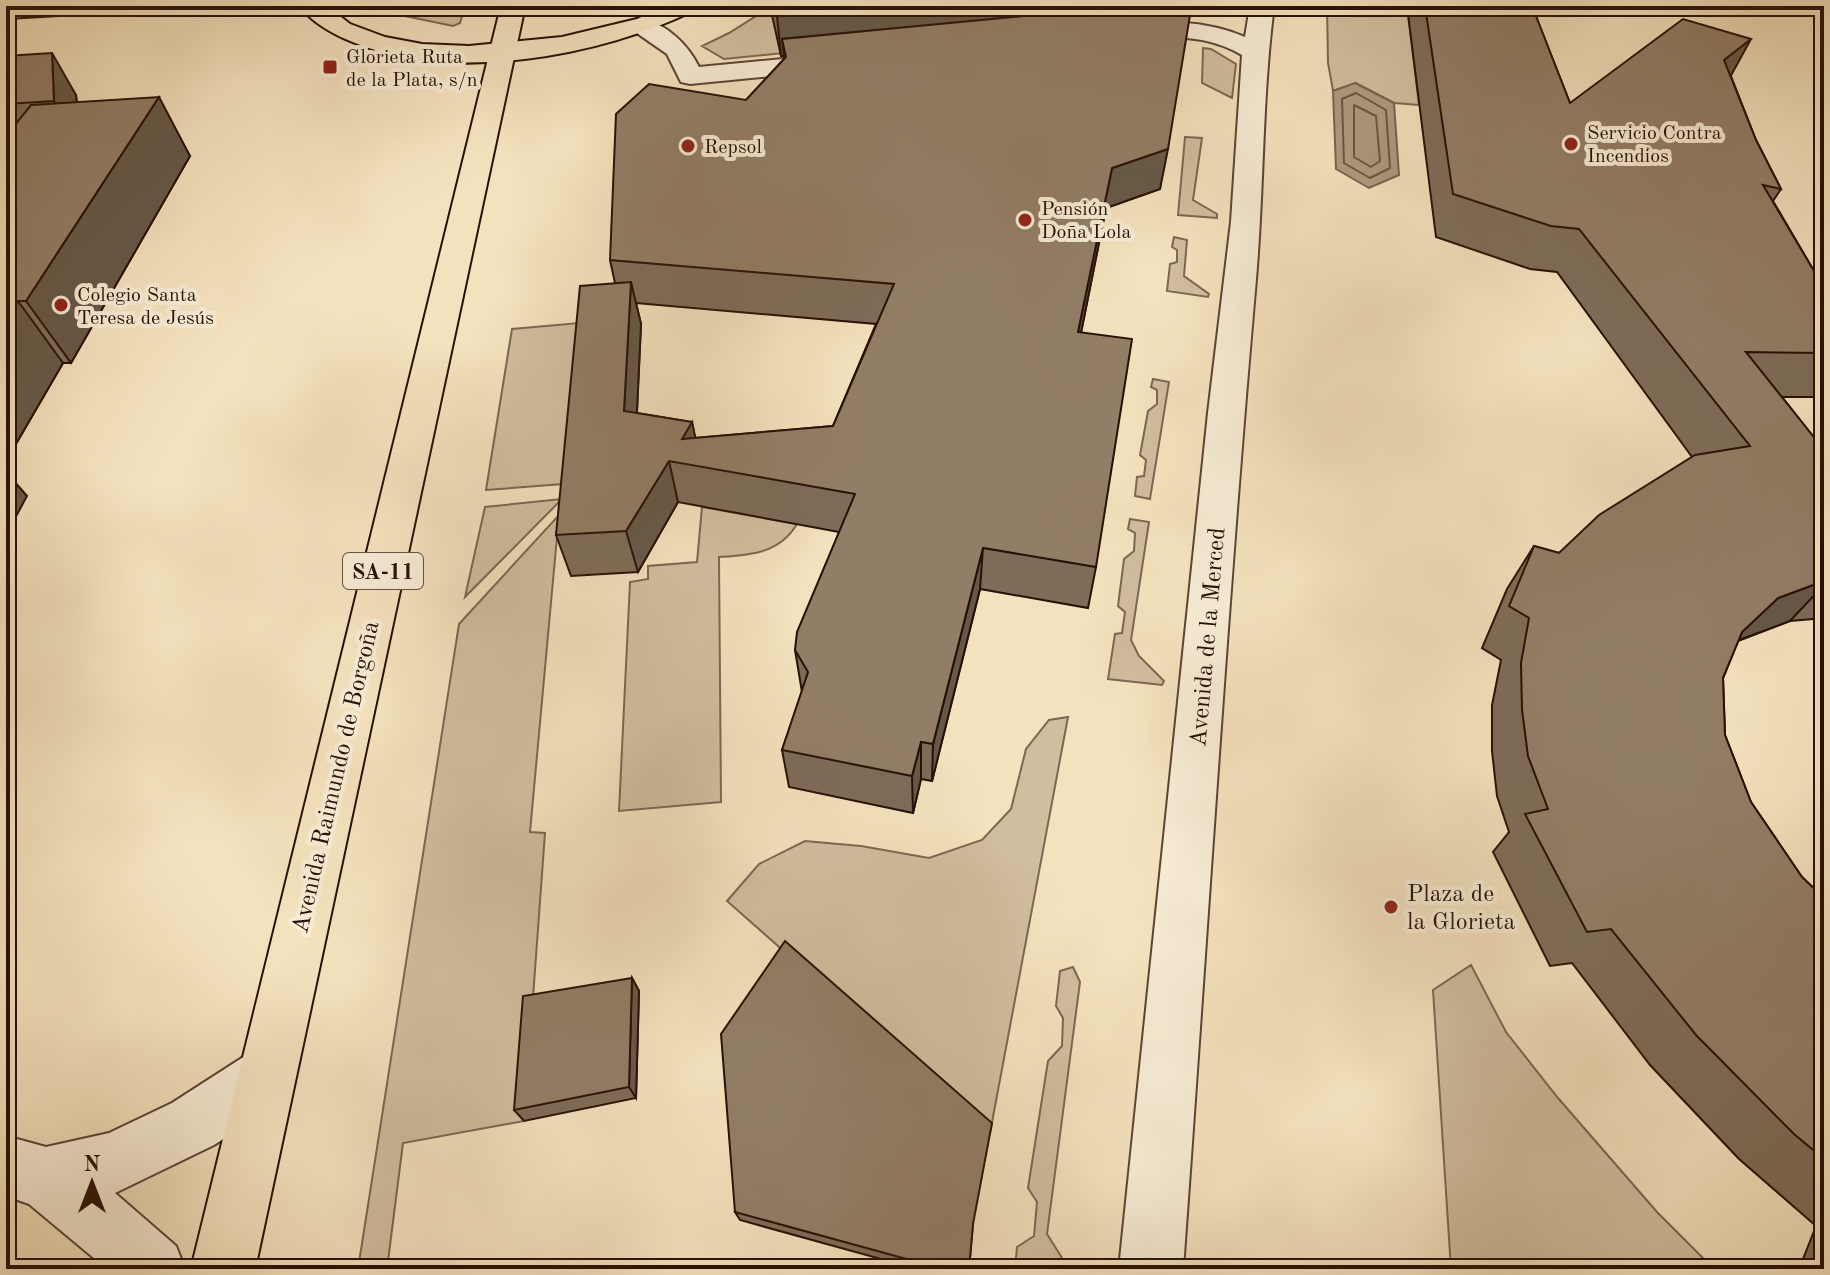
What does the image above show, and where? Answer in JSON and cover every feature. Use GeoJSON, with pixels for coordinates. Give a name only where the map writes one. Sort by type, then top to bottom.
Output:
{"type":"FeatureCollection","features":[{"type":"Feature","properties":{"kind":"main road"},"geometry":{"type":"LineString","coordinates":[[6,11],[95,6]]}},
{"type":"Feature","properties":{"kind":"main road"},"geometry":{"type":"LineString","coordinates":[[302,6],[312,6],[334,27],[371,42],[413,50],[502,52],[574,44],[643,26],[685,6]]}},
{"type":"Feature","properties":{"kind":"main road","name":"SA-11"},"geometry":{"type":"LineString","coordinates":[[502,52],[513,6]]}},
{"type":"Feature","properties":{"kind":"main road","name":"Avenida Raimundo de Borgoña"},"geometry":{"type":"LineString","coordinates":[[223,1269],[502,52]]}},
{"type":"Feature","properties":{"kind":"street","name":"Avenida de la Merced"},"geometry":{"type":"LineString","coordinates":[[1151,1269],[1226,413],[1246,222],[1255,52],[1262,6]]}},
{"type":"Feature","properties":{"kind":"street"},"geometry":{"type":"LineString","coordinates":[[643,26],[678,50],[690,76],[859,59]]}},
{"type":"Feature","properties":{"kind":"street"},"geometry":{"type":"LineString","coordinates":[[1111,35],[1187,28],[1223,36],[1255,52]]}},
{"type":"Feature","properties":{"kind":"street"},"geometry":{"type":"LineString","coordinates":[[26,1172],[115,1162],[193,1124],[266,1077]]}},
{"type":"Feature","properties":{"kind":"street"},"geometry":{"type":"LineString","coordinates":[[26,1172],[117,1234],[153,1269]]}},
{"type":"Feature","properties":{"kind":"shaded area"},"geometry":{"type":"Polygon","coordinates":[[[383,6],[465,6],[460,23],[453,26],[405,16],[383,6]]]}},
{"type":"Feature","properties":{"kind":"shaded area"},"geometry":{"type":"Polygon","coordinates":[[[772,6],[795,52],[724,59],[702,46],[729,33],[772,6]]]}},
{"type":"Feature","properties":{"kind":"shaded area"},"geometry":{"type":"Polygon","coordinates":[[[1327,6],[1407,6],[1419,105],[1394,103],[1356,83],[1333,91],[1328,63],[1327,6]]]}},
{"type":"Feature","properties":{"kind":"shaded area"},"geometry":{"type":"Polygon","coordinates":[[[1203,48],[1211,49],[1236,64],[1232,98],[1202,83],[1203,48]]]}},
{"type":"Feature","properties":{"kind":"shaded area"},"geometry":{"type":"Polygon","coordinates":[[[1185,137],[1202,138],[1193,200],[1217,214],[1217,218],[1178,215],[1185,137]]]}},
{"type":"Feature","properties":{"kind":"shaded area"},"geometry":{"type":"Polygon","coordinates":[[[1174,237],[1187,240],[1184,276],[1209,294],[1208,297],[1167,291],[1170,264],[1177,262],[1177,250],[1172,247],[1174,237]]]}},
{"type":"Feature","properties":{"kind":"shaded area"},"geometry":{"type":"Polygon","coordinates":[[[579,323],[563,484],[486,490],[512,329],[579,323]]]}},
{"type":"Feature","properties":{"kind":"shaded area"},"geometry":{"type":"Polygon","coordinates":[[[1153,379],[1169,382],[1150,499],[1135,496],[1137,477],[1144,476],[1146,460],[1140,455],[1148,411],[1157,404],[1157,390],[1151,387],[1153,379]]]}},
{"type":"Feature","properties":{"kind":"shaded area"},"geometry":{"type":"Polygon","coordinates":[[[562,499],[465,597],[485,507],[562,499]]]}},
{"type":"Feature","properties":{"kind":"shaded area"},"geometry":{"type":"Polygon","coordinates":[[[702,507],[797,524],[782,542],[773,547],[753,554],[719,557],[721,802],[619,811],[630,582],[648,579],[648,566],[697,562],[702,507]]]}},
{"type":"Feature","properties":{"kind":"shaded area"},"geometry":{"type":"Polygon","coordinates":[[[559,515],[530,832],[545,833],[524,1121],[403,1143],[387,1269],[358,1269],[459,624],[559,515]]]}},
{"type":"Feature","properties":{"kind":"shaded area"},"geometry":{"type":"Polygon","coordinates":[[[1130,519],[1149,522],[1131,640],[1139,656],[1164,681],[1162,685],[1108,679],[1115,634],[1122,633],[1125,612],[1118,606],[1124,559],[1134,551],[1135,533],[1128,529],[1130,519]]]}},
{"type":"Feature","properties":{"kind":"shaded area"},"geometry":{"type":"Polygon","coordinates":[[[1068,717],[990,1133],[727,901],[759,864],[805,841],[861,846],[929,858],[982,840],[1011,809],[1026,749],[1049,720],[1068,717]]]}},
{"type":"Feature","properties":{"kind":"shaded area"},"geometry":{"type":"Polygon","coordinates":[[[1471,965],[1506,1032],[1558,1098],[1657,1212],[1714,1269],[1451,1269],[1433,990],[1471,965]]]}},
{"type":"Feature","properties":{"kind":"shaded area"},"geometry":{"type":"Polygon","coordinates":[[[1073,967],[1080,982],[1047,1234],[1069,1269],[1015,1269],[1017,1247],[1034,1236],[1037,1202],[1028,1188],[1048,1061],[1062,1046],[1063,1018],[1056,1006],[1060,971],[1073,967]]]}},
{"type":"Feature","properties":{"kind":"water"},"geometry":{"type":"Polygon","coordinates":[[[1355,83],[1394,103],[1399,175],[1369,188],[1336,169],[1333,91],[1355,83]]]}},
{"type":"Feature","properties":{"kind":"building"},"geometry":{"type":"Polygon","coordinates":[[[1128,6],[1183,6],[1190,15],[1168,149],[1112,168],[1078,332],[1132,339],[1096,567],[983,548],[933,744],[921,742],[912,776],[782,750],[808,672],[795,650],[797,632],[855,494],[669,461],[626,531],[556,535],[580,286],[631,282],[624,411],[692,422],[682,439],[833,426],[894,284],[610,260],[616,114],[649,84],[746,100],[786,57],[782,39],[1128,6]]]}},
{"type":"Feature","properties":{"kind":"building"},"geometry":{"type":"Polygon","coordinates":[[[1425,6],[1532,6],[1570,103],[1683,19],[1751,39],[1724,60],[1756,140],[1781,189],[1763,185],[1824,288],[1824,353],[1746,352],[1824,450],[1824,581],[1778,598],[1742,632],[1723,678],[1725,735],[1751,802],[1802,877],[1824,898],[1824,1159],[1794,1134],[1696,1035],[1611,929],[1587,932],[1525,814],[1548,809],[1528,756],[1522,710],[1521,663],[1529,618],[1509,606],[1534,546],[1559,553],[1599,515],[1695,455],[1750,446],[1579,229],[1551,226],[1453,194],[1425,6]]]}},
{"type":"Feature","properties":{"kind":"building"},"geometry":{"type":"Polygon","coordinates":[[[52,53],[54,101],[6,104],[6,56],[52,53]]]}},
{"type":"Feature","properties":{"kind":"building"},"geometry":{"type":"Polygon","coordinates":[[[159,97],[26,301],[18,301],[6,319],[6,136],[31,105],[159,97]]]}},
{"type":"Feature","properties":{"kind":"building"},"geometry":{"type":"Polygon","coordinates":[[[785,941],[992,1123],[973,1224],[969,1269],[943,1269],[735,1212],[721,1034],[785,941]]]}},
{"type":"Feature","properties":{"kind":"building"},"geometry":{"type":"Polygon","coordinates":[[[632,978],[629,1087],[514,1110],[523,996],[632,978]]]}},
{"type":"Feature","properties":{"kind":"place","name":"Glorieta Ruta de la Plata, s/n"},"geometry":{"type":"Point","coordinates":[330,67]}},
{"type":"Feature","properties":{"kind":"place","name":"Servicio Contra Incendios"},"geometry":{"type":"Point","coordinates":[1571,144]}},
{"type":"Feature","properties":{"kind":"place","name":"Repsol"},"geometry":{"type":"Point","coordinates":[688,146]}},
{"type":"Feature","properties":{"kind":"place","name":"Pensión Doña Lola"},"geometry":{"type":"Point","coordinates":[1025,220]}},
{"type":"Feature","properties":{"kind":"place","name":"Colegio Santa Teresa de Jesús"},"geometry":{"type":"Point","coordinates":[61,305]}},
{"type":"Feature","properties":{"kind":"place","name":"Plaza de la Glorieta"},"geometry":{"type":"Point","coordinates":[1391,907]}}]}
